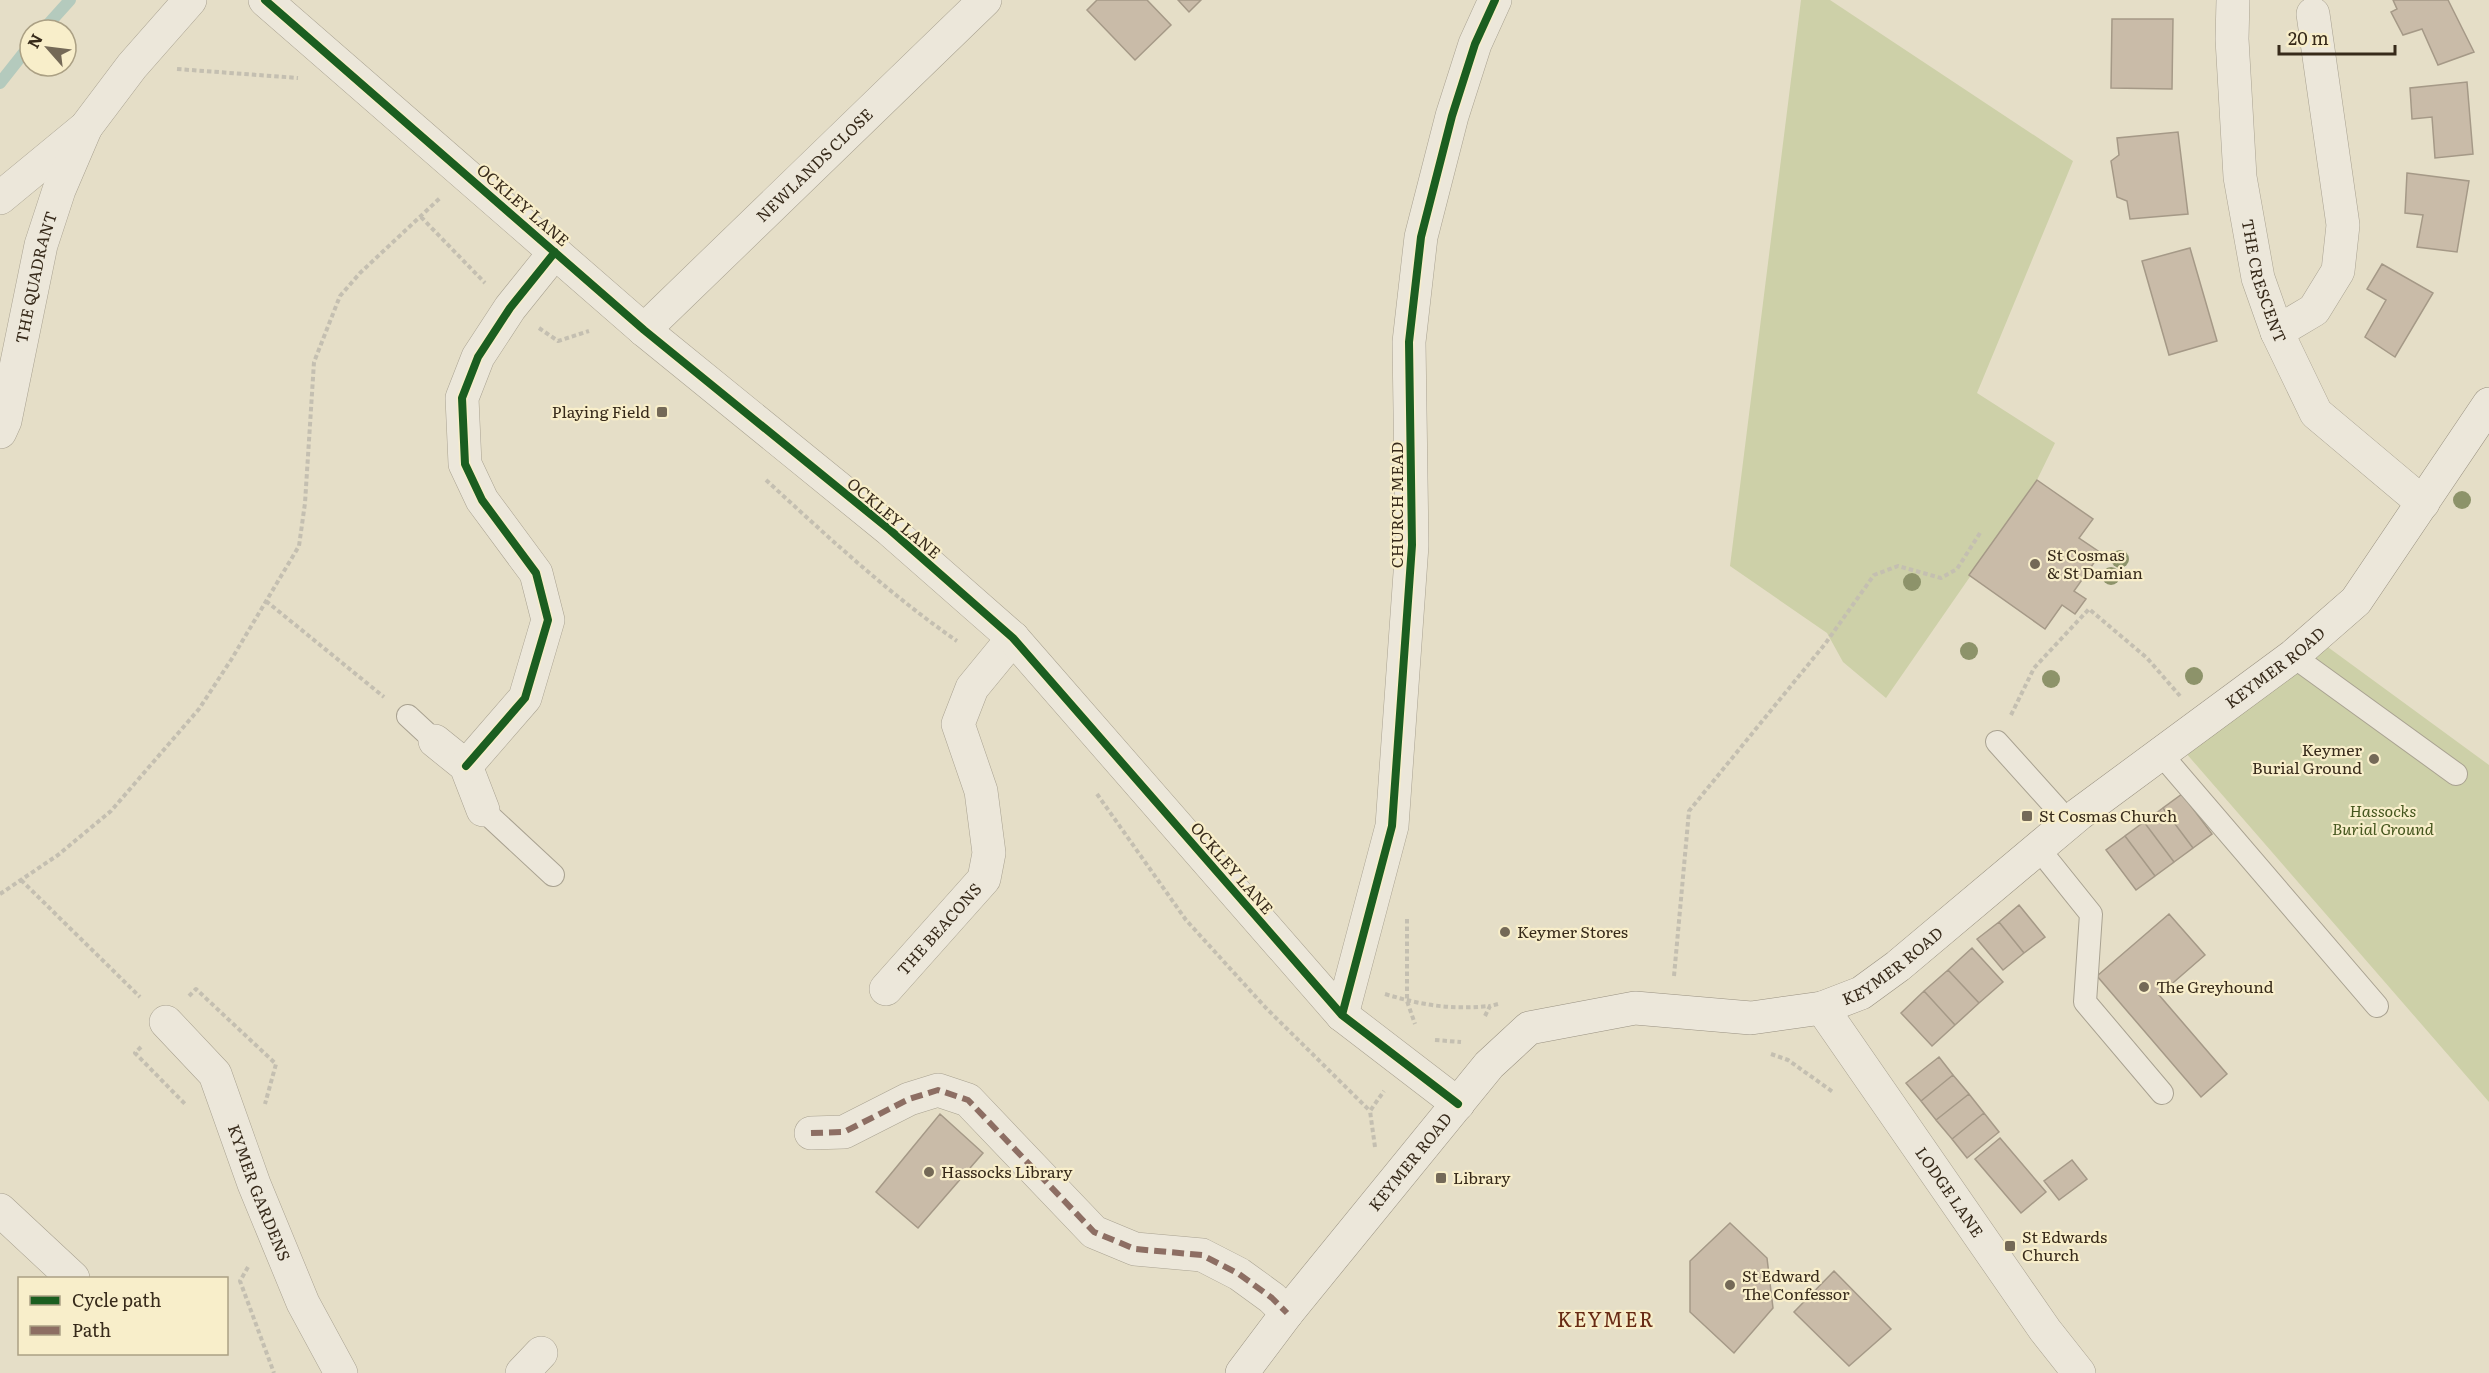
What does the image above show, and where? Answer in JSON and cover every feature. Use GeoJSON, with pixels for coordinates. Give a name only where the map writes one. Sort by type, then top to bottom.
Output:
{"type":"FeatureCollection","features":[{"type":"Feature","properties":{"kind":"street","name":"THE QUADRANT"},"geometry":{"type":"LineString","coordinates":[[0,198],[86,127],[132,66],[190,0]]}},
{"type":"Feature","properties":{"kind":"street","name":"OCKLEY LANE"},"geometry":{"type":"LineString","coordinates":[[265,0],[644,330],[890,530],[1013,638],[1342,1015],[1412,1050],[1458,1104]]}},
{"type":"Feature","properties":{"kind":"street","name":"NEWLANDS CLOSE"},"geometry":{"type":"LineString","coordinates":[[644,330],[985,0]]}},
{"type":"Feature","properties":{"kind":"street","name":"CHURCH MEAD"},"geometry":{"type":"LineString","coordinates":[[1342,1015],[1392,826],[1412,545],[1409,342],[1421,237],[1452,116],[1475,44],[1495,0]]}},
{"type":"Feature","properties":{"kind":"street","name":"THE CRESCENT"},"geometry":{"type":"LineString","coordinates":[[2233,0],[2232,39],[2240,177],[2258,278],[2277,332],[2316,414],[2423,503]]}},
{"type":"Feature","properties":{"kind":"street"},"geometry":{"type":"LineString","coordinates":[[2277,332],[2314,310],[2338,271],[2343,225],[2313,14]]}},
{"type":"Feature","properties":{"kind":"street","name":"THE QUADRANT"},"geometry":{"type":"LineString","coordinates":[[0,432],[4,422],[40,245],[59,190],[86,127]]}},
{"type":"Feature","properties":{"kind":"street"},"geometry":{"type":"LineString","coordinates":[[466,766],[525,698],[548,620],[536,573],[482,500],[465,464],[462,398],[478,357],[510,308],[555,252]]}},
{"type":"Feature","properties":{"kind":"street","name":"KEYMER ROAD"},"geometry":{"type":"LineString","coordinates":[[1242,1373],[1287,1313],[1458,1104],[1479,1054],[1529,1028],[1635,1008],[1751,1018],[1822,1008],[1860,993],[1899,966],[2069,822],[2293,656],[2356,601],[2489,405]]}},
{"type":"Feature","properties":{"kind":"street","name":"THE BEACONS"},"geometry":{"type":"LineString","coordinates":[[886,989],[984,879],[989,853],[981,791],[958,724],[972,688],[1013,638]]}},
{"type":"Feature","properties":{"kind":"street"},"geometry":{"type":"LineString","coordinates":[[435,741],[466,766],[483,810]]}},
{"type":"Feature","properties":{"kind":"street","name":"LODGE LANE"},"geometry":{"type":"LineString","coordinates":[[1822,1008],[2044,1330],[2079,1373]]}},
{"type":"Feature","properties":{"kind":"street","name":"KYMER GARDENS"},"geometry":{"type":"LineString","coordinates":[[166,1022],[215,1074],[254,1184],[303,1303],[341,1373]]}},
{"type":"Feature","properties":{"kind":"street"},"geometry":{"type":"LineString","coordinates":[[811,1133],[844,1132],[909,1099],[938,1090],[968,1100],[1094,1232],[1135,1249],[1202,1255],[1239,1274],[1272,1298],[1287,1313]]}},
{"type":"Feature","properties":{"kind":"street"},"geometry":{"type":"LineString","coordinates":[[0,1209],[72,1277]]}},
{"type":"Feature","properties":{"kind":"lane"},"geometry":{"type":"LineString","coordinates":[[2293,656],[2456,774]]}},
{"type":"Feature","properties":{"kind":"lane"},"geometry":{"type":"LineString","coordinates":[[408,716],[435,741]]}},
{"type":"Feature","properties":{"kind":"lane"},"geometry":{"type":"LineString","coordinates":[[1997,742],[2069,822]]}},
{"type":"Feature","properties":{"kind":"lane"},"geometry":{"type":"LineString","coordinates":[[2161,754],[2378,1006]]}},
{"type":"Feature","properties":{"kind":"lane"},"geometry":{"type":"LineString","coordinates":[[483,810],[553,875]]}},
{"type":"Feature","properties":{"kind":"lane"},"geometry":{"type":"LineString","coordinates":[[2038,848],[2091,914],[2085,1002],[2162,1093]]}},
{"type":"Feature","properties":{"kind":"path"},"geometry":{"type":"LineString","coordinates":[[173,69],[302,78]]}},
{"type":"Feature","properties":{"kind":"path"},"geometry":{"type":"LineString","coordinates":[[0,894],[58,855],[111,812],[199,709],[299,546],[305,503],[314,362],[340,296],[360,273],[421,217],[465,172]]}},
{"type":"Feature","properties":{"kind":"path"},"geometry":{"type":"LineString","coordinates":[[421,217],[510,308],[558,341],[601,327],[620,308]]}},
{"type":"Feature","properties":{"kind":"path"},"geometry":{"type":"LineString","coordinates":[[762,477],[813,524],[933,624],[991,665]]}},
{"type":"Feature","properties":{"kind":"path"},"geometry":{"type":"LineString","coordinates":[[1668,1012],[1673,985],[1689,811],[1825,644],[1874,575],[1898,566],[1941,578],[1956,569],[1980,533]]}},
{"type":"Feature","properties":{"kind":"path"},"geometry":{"type":"LineString","coordinates":[[266,601],[408,716]]}},
{"type":"Feature","properties":{"kind":"path"},"geometry":{"type":"LineString","coordinates":[[1997,742],[2034,668],[2089,609],[2147,658],[2181,697]]}},
{"type":"Feature","properties":{"kind":"path"},"geometry":{"type":"LineString","coordinates":[[1093,789],[1186,921],[1266,1008],[1370,1111],[1376,1155]]}},
{"type":"Feature","properties":{"kind":"path"},"geometry":{"type":"LineString","coordinates":[[21,880],[166,1022]]}},
{"type":"Feature","properties":{"kind":"path"},"geometry":{"type":"LineString","coordinates":[[1370,1111],[1412,1050],[1407,1001]]}},
{"type":"Feature","properties":{"kind":"path"},"geometry":{"type":"LineString","coordinates":[[1412,1050],[1479,1054],[1490,1006],[1501,1003]]}},
{"type":"Feature","properties":{"kind":"path"},"geometry":{"type":"LineString","coordinates":[[1767,1053],[1788,1060],[1833,1092],[1840,1101]]}},
{"type":"Feature","properties":{"kind":"green space"},"geometry":{"type":"Polygon","coordinates":[[[1801,0],[1830,0],[2073,161],[1977,393],[2055,443],[2037,480],[1886,698],[1843,662],[1827,633],[1730,566],[1801,0]]]}},
{"type":"Feature","properties":{"kind":"green space","name":"Hassocks Burial Ground"},"geometry":{"type":"Polygon","coordinates":[[[2325,645],[2489,765],[2489,1102],[2185,752],[2325,645]]]}},
{"type":"Feature","properties":{"kind":"building"},"geometry":{"type":"Polygon","coordinates":[[[1097,0],[1147,0],[1171,25],[1135,60],[1087,10],[1097,0]]]}},
{"type":"Feature","properties":{"kind":"building"},"geometry":{"type":"Polygon","coordinates":[[[1178,0],[1201,0],[1189,12],[1178,0]]]}},
{"type":"Feature","properties":{"kind":"building"},"geometry":{"type":"Polygon","coordinates":[[[2393,0],[2448,0],[2474,52],[2438,65],[2422,29],[2403,35],[2391,12],[2397,9],[2393,0]]]}},
{"type":"Feature","properties":{"kind":"building"},"geometry":{"type":"Polygon","coordinates":[[[2112,19],[2173,19],[2172,89],[2111,88],[2112,19]]]}},
{"type":"Feature","properties":{"kind":"building"},"geometry":{"type":"Polygon","coordinates":[[[2467,82],[2473,154],[2435,158],[2432,117],[2412,119],[2410,88],[2467,82]]]}},
{"type":"Feature","properties":{"kind":"building"},"geometry":{"type":"Polygon","coordinates":[[[2178,132],[2188,214],[2130,219],[2127,201],[2117,197],[2111,161],[2119,155],[2117,138],[2178,132]]]}},
{"type":"Feature","properties":{"kind":"building"},"geometry":{"type":"Polygon","coordinates":[[[2407,173],[2469,181],[2457,252],[2417,247],[2423,215],[2405,213],[2407,173]]]}},
{"type":"Feature","properties":{"kind":"building"},"geometry":{"type":"Polygon","coordinates":[[[2190,248],[2217,341],[2169,355],[2142,261],[2190,248]]]}},
{"type":"Feature","properties":{"kind":"building"},"geometry":{"type":"Polygon","coordinates":[[[2382,264],[2433,293],[2395,357],[2365,337],[2386,300],[2367,289],[2382,264]]]}},
{"type":"Feature","properties":{"kind":"building","name":"St Cosmas & St Damian"},"geometry":{"type":"Polygon","coordinates":[[[2037,480],[2093,519],[2079,538],[2101,553],[2074,591],[2086,599],[2075,614],[2062,605],[2045,629],[1969,575],[2037,480]]]}},
{"type":"Feature","properties":{"kind":"building"},"geometry":{"type":"Polygon","coordinates":[[[2182,794],[2212,834],[2193,848],[2163,808],[2182,794]]]}},
{"type":"Feature","properties":{"kind":"building"},"geometry":{"type":"Polygon","coordinates":[[[2163,808],[2193,848],[2174,862],[2144,822],[2163,808]]]}},
{"type":"Feature","properties":{"kind":"building"},"geometry":{"type":"Polygon","coordinates":[[[2144,822],[2174,862],[2155,876],[2125,836],[2144,822]]]}},
{"type":"Feature","properties":{"kind":"building"},"geometry":{"type":"Polygon","coordinates":[[[2125,836],[2155,876],[2136,890],[2106,850],[2125,836]]]}},
{"type":"Feature","properties":{"kind":"building"},"geometry":{"type":"Polygon","coordinates":[[[2019,905],[2045,937],[2024,953],[1999,922],[2019,905]]]}},
{"type":"Feature","properties":{"kind":"building"},"geometry":{"type":"Polygon","coordinates":[[[2169,914],[2205,955],[2159,995],[2227,1074],[2201,1097],[2097,976],[2169,914]]]}},
{"type":"Feature","properties":{"kind":"building"},"geometry":{"type":"Polygon","coordinates":[[[1999,922],[2024,953],[2003,970],[1977,939],[1999,922]]]}},
{"type":"Feature","properties":{"kind":"building"},"geometry":{"type":"Polygon","coordinates":[[[1972,948],[2003,982],[1979,1003],[1948,970],[1972,948]]]}},
{"type":"Feature","properties":{"kind":"building"},"geometry":{"type":"Polygon","coordinates":[[[1948,970],[1979,1003],[1955,1025],[1924,991],[1948,970]]]}},
{"type":"Feature","properties":{"kind":"building"},"geometry":{"type":"Polygon","coordinates":[[[1924,991],[1955,1025],[1932,1046],[1901,1013],[1924,991]]]}},
{"type":"Feature","properties":{"kind":"building"},"geometry":{"type":"Polygon","coordinates":[[[1939,1057],[1953,1075],[1921,1101],[1906,1083],[1939,1057]]]}},
{"type":"Feature","properties":{"kind":"building"},"geometry":{"type":"Polygon","coordinates":[[[1953,1075],[1969,1094],[1936,1120],[1921,1101],[1953,1075]]]}},
{"type":"Feature","properties":{"kind":"building"},"geometry":{"type":"Polygon","coordinates":[[[1969,1094],[1984,1113],[1952,1139],[1936,1120],[1969,1094]]]}},
{"type":"Feature","properties":{"kind":"building"},"geometry":{"type":"Polygon","coordinates":[[[1984,1113],[1999,1132],[1967,1158],[1952,1139],[1984,1113]]]}},
{"type":"Feature","properties":{"kind":"building","name":"Hassocks Library"},"geometry":{"type":"Polygon","coordinates":[[[940,1114],[983,1153],[918,1228],[876,1192],[940,1114]]]}},
{"type":"Feature","properties":{"kind":"building"},"geometry":{"type":"Polygon","coordinates":[[[2000,1138],[2046,1192],[2021,1213],[1975,1159],[2000,1138]]]}},
{"type":"Feature","properties":{"kind":"building"},"geometry":{"type":"Polygon","coordinates":[[[2072,1160],[2087,1179],[2059,1200],[2044,1181],[2072,1160]]]}},
{"type":"Feature","properties":{"kind":"building","name":"St Edward The Confessor"},"geometry":{"type":"Polygon","coordinates":[[[1730,1223],[1767,1258],[1773,1308],[1734,1353],[1690,1312],[1690,1261],[1730,1223]]]}},
{"type":"Feature","properties":{"kind":"building"},"geometry":{"type":"Polygon","coordinates":[[[1834,1271],[1891,1329],[1849,1366],[1794,1312],[1834,1271]]]}},
{"type":"Feature","properties":{"kind":"waterway"},"geometry":{"type":"LineString","coordinates":[[54,18],[70,0]]}},
{"type":"Feature","properties":{"kind":"waterway"},"geometry":{"type":"LineString","coordinates":[[0,83],[18,60]]}},
{"type":"Feature","properties":{"kind":"marked path"},"geometry":{"type":"LineString","coordinates":[[811,1133],[844,1132],[909,1099],[938,1090],[968,1100],[1094,1232],[1135,1249],[1202,1255],[1239,1274],[1272,1298],[1287,1313]]}},
{"type":"Feature","properties":{"kind":"cycle path"},"geometry":{"type":"LineString","coordinates":[[265,0],[644,330],[890,530],[1013,638],[1342,1015],[1458,1104]]}},
{"type":"Feature","properties":{"kind":"cycle path"},"geometry":{"type":"LineString","coordinates":[[1342,1015],[1392,826],[1412,545],[1409,342],[1421,237],[1452,116],[1475,44],[1495,0]]}},
{"type":"Feature","properties":{"kind":"cycle path"},"geometry":{"type":"LineString","coordinates":[[466,766],[525,698],[548,620],[536,573],[482,500],[465,464],[462,398],[478,357],[510,308],[555,252]]}},
{"type":"Feature","properties":{"kind":"place","name":"Playing Field"},"geometry":{"type":"Point","coordinates":[662,412]}},
{"type":"Feature","properties":{"kind":"place","name":"St Cosmas & St Damian"},"geometry":{"type":"Point","coordinates":[2035,564]}},
{"type":"Feature","properties":{"kind":"place","name":"Keymer Burial Ground"},"geometry":{"type":"Point","coordinates":[2374,759]}},
{"type":"Feature","properties":{"kind":"place","name":"St Cosmas Church"},"geometry":{"type":"Point","coordinates":[2027,816]}},
{"type":"Feature","properties":{"kind":"place","name":"Keymer Stores"},"geometry":{"type":"Point","coordinates":[1505,932]}},
{"type":"Feature","properties":{"kind":"place","name":"The Greyhound"},"geometry":{"type":"Point","coordinates":[2144,987]}},
{"type":"Feature","properties":{"kind":"place","name":"Hassocks Library"},"geometry":{"type":"Point","coordinates":[929,1172]}},
{"type":"Feature","properties":{"kind":"place","name":"Library"},"geometry":{"type":"Point","coordinates":[1441,1178]}},
{"type":"Feature","properties":{"kind":"place","name":"St Edwards Church"},"geometry":{"type":"Point","coordinates":[2010,1246]}},
{"type":"Feature","properties":{"kind":"place","name":"St Edward The Confessor"},"geometry":{"type":"Point","coordinates":[1730,1285]}},
{"type":"Feature","properties":{"kind":"district","name":"KEYMER"},"geometry":{"type":"Point","coordinates":[1606,1320]}}]}
